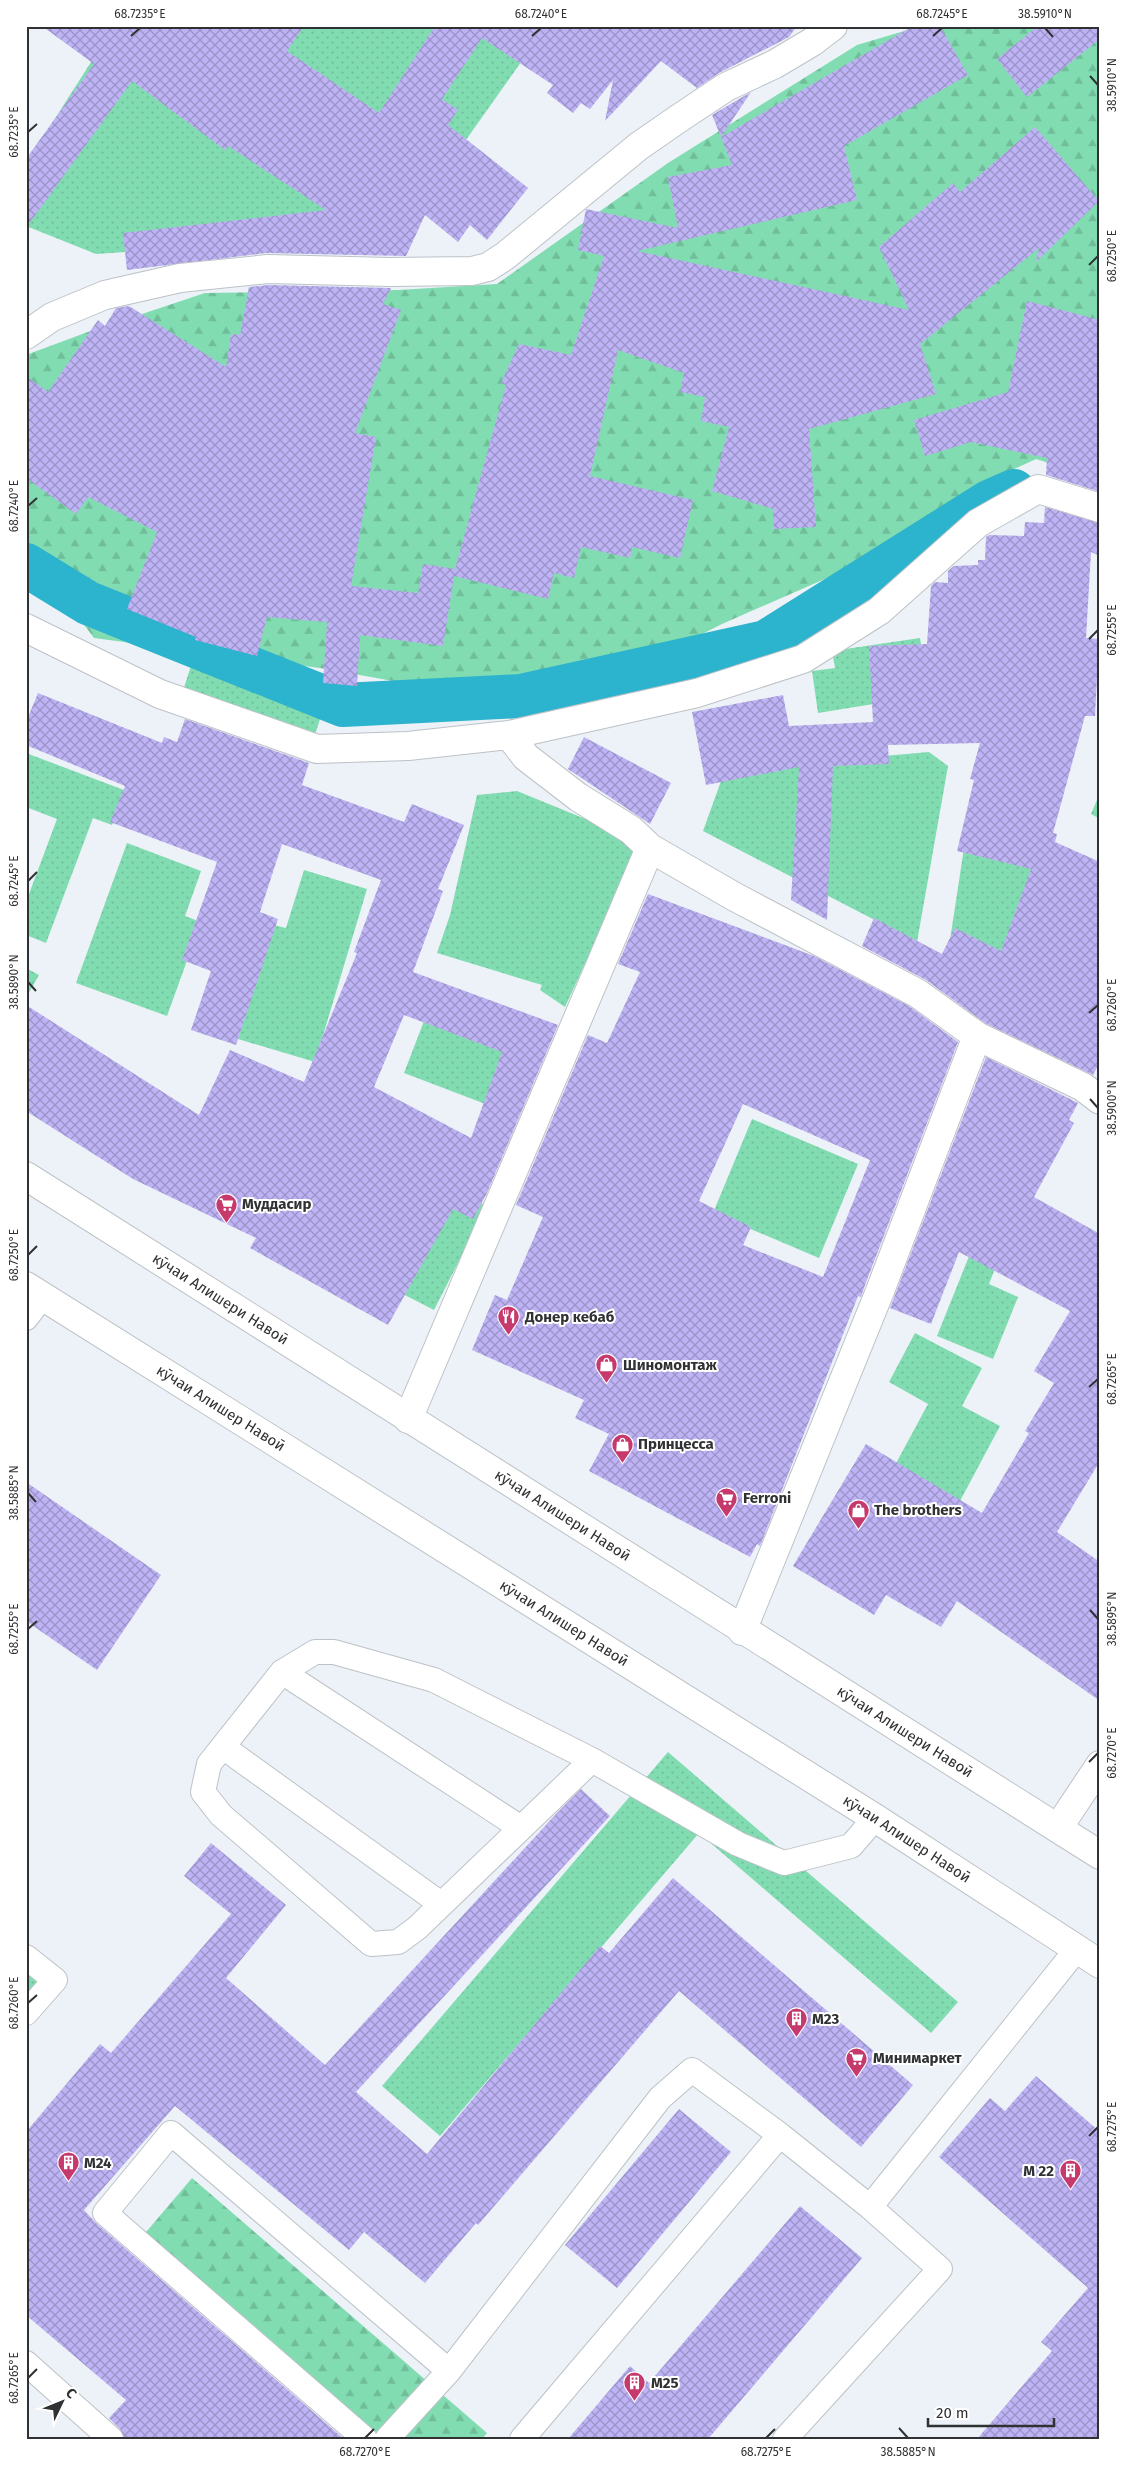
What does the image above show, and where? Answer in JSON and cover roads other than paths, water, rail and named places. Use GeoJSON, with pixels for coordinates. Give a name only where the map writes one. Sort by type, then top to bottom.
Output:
{"type":"FeatureCollection","features":[{"type":"Feature","properties":{"kind":"street"},"geometry":{"type":"LineString","coordinates":[[26,335],[52,317],[105,295],[180,278],[268,269],[390,272],[472,271],[488,267],[505,256],[639,146],[726,87],[775,64],[812,42],[834,26]]}},
{"type":"Feature","properties":{"kind":"street"},"geometry":{"type":"LineString","coordinates":[[26,628],[160,694],[317,749],[408,746],[509,735],[698,693],[803,659],[879,611],[978,523],[1038,489],[1100,508]]}},
{"type":"Feature","properties":{"kind":"street"},"geometry":{"type":"LineString","coordinates":[[509,735],[526,756],[578,797],[631,830],[650,848],[735,897],[917,993],[977,1036],[1083,1087],[1100,1100]]}},
{"type":"Feature","properties":{"kind":"street"},"geometry":{"type":"LineString","coordinates":[[408,1419],[650,848]]}},
{"type":"Feature","properties":{"kind":"street"},"geometry":{"type":"LineString","coordinates":[[742,1631],[880,1291],[977,1036]]}},
{"type":"Feature","properties":{"kind":"street","name":"кӯчаи Алишери Навоӣ"},"geometry":{"type":"LineString","coordinates":[[26,1176],[1100,1856]]}},
{"type":"Feature","properties":{"kind":"street","name":"кӯчаи Алишер Навоӣ"},"geometry":{"type":"LineString","coordinates":[[34,1291],[875,1818],[1089,1957]]}},
{"type":"Feature","properties":{"kind":"street"},"geometry":{"type":"LineString","coordinates":[[1058,1828],[1100,1765]]}},
{"type":"Feature","properties":{"kind":"lane"},"geometry":{"type":"LineString","coordinates":[[26,1318],[34,1291]]}},
{"type":"Feature","properties":{"kind":"lane"},"geometry":{"type":"LineString","coordinates":[[592,1760],[441,1904],[398,1942],[371,1944],[221,1816],[203,1792],[209,1764],[282,1672],[315,1652],[334,1652],[425,1677],[592,1760],[738,1844],[784,1862],[851,1846],[875,1818]]}},
{"type":"Feature","properties":{"kind":"lane"},"geometry":{"type":"LineString","coordinates":[[282,1672],[521,1828]]}},
{"type":"Feature","properties":{"kind":"lane"},"geometry":{"type":"LineString","coordinates":[[223,1747],[441,1904]]}},
{"type":"Feature","properties":{"kind":"lane"},"geometry":{"type":"LineString","coordinates":[[26,1957],[55,1980],[26,2013]]}},
{"type":"Feature","properties":{"kind":"lane"},"geometry":{"type":"LineString","coordinates":[[870,2206],[1089,1957]]}},
{"type":"Feature","properties":{"kind":"lane"},"geometry":{"type":"LineString","coordinates":[[387,2439],[449,2371],[660,2098],[692,2070],[780,2135],[870,2206],[940,2269],[785,2439]]}},
{"type":"Feature","properties":{"kind":"lane"},"geometry":{"type":"LineString","coordinates":[[365,2439],[105,2213],[171,2133],[449,2371]]}},
{"type":"Feature","properties":{"kind":"lane"},"geometry":{"type":"LineString","coordinates":[[522,2439],[780,2135]]}},
{"type":"Feature","properties":{"kind":"lane"},"geometry":{"type":"LineString","coordinates":[[26,2363],[111,2439]]}},
{"type":"Feature","properties":{"kind":"waterway"},"geometry":{"type":"LineString","coordinates":[[26,565],[88,603],[343,705],[521,696],[766,642],[989,502],[1014,491]]}},
{"type":"Feature","properties":{"kind":"place","name":"Муддасир"},"geometry":{"type":"Point","coordinates":[226,1223]}},
{"type":"Feature","properties":{"kind":"place","name":"Донер кебаб"},"geometry":{"type":"Point","coordinates":[509,1336]}},
{"type":"Feature","properties":{"kind":"place","name":"Шиномонтаж"},"geometry":{"type":"Point","coordinates":[607,1384]}},
{"type":"Feature","properties":{"kind":"place","name":"Принцесса"},"geometry":{"type":"Point","coordinates":[622,1463]}},
{"type":"Feature","properties":{"kind":"place","name":"Ferroni"},"geometry":{"type":"Point","coordinates":[727,1517]}},
{"type":"Feature","properties":{"kind":"place","name":"The brothers"},"geometry":{"type":"Point","coordinates":[858,1529]}},
{"type":"Feature","properties":{"kind":"place","name":"М23"},"geometry":{"type":"Point","coordinates":[796,2038]}},
{"type":"Feature","properties":{"kind":"place","name":"Минимаркет"},"geometry":{"type":"Point","coordinates":[857,2077]}},
{"type":"Feature","properties":{"kind":"place","name":"М24"},"geometry":{"type":"Point","coordinates":[68,2182]}},
{"type":"Feature","properties":{"kind":"place","name":"M 22"},"geometry":{"type":"Point","coordinates":[1070,2190]}},
{"type":"Feature","properties":{"kind":"place","name":"М25"},"geometry":{"type":"Point","coordinates":[635,2402]}}]}
